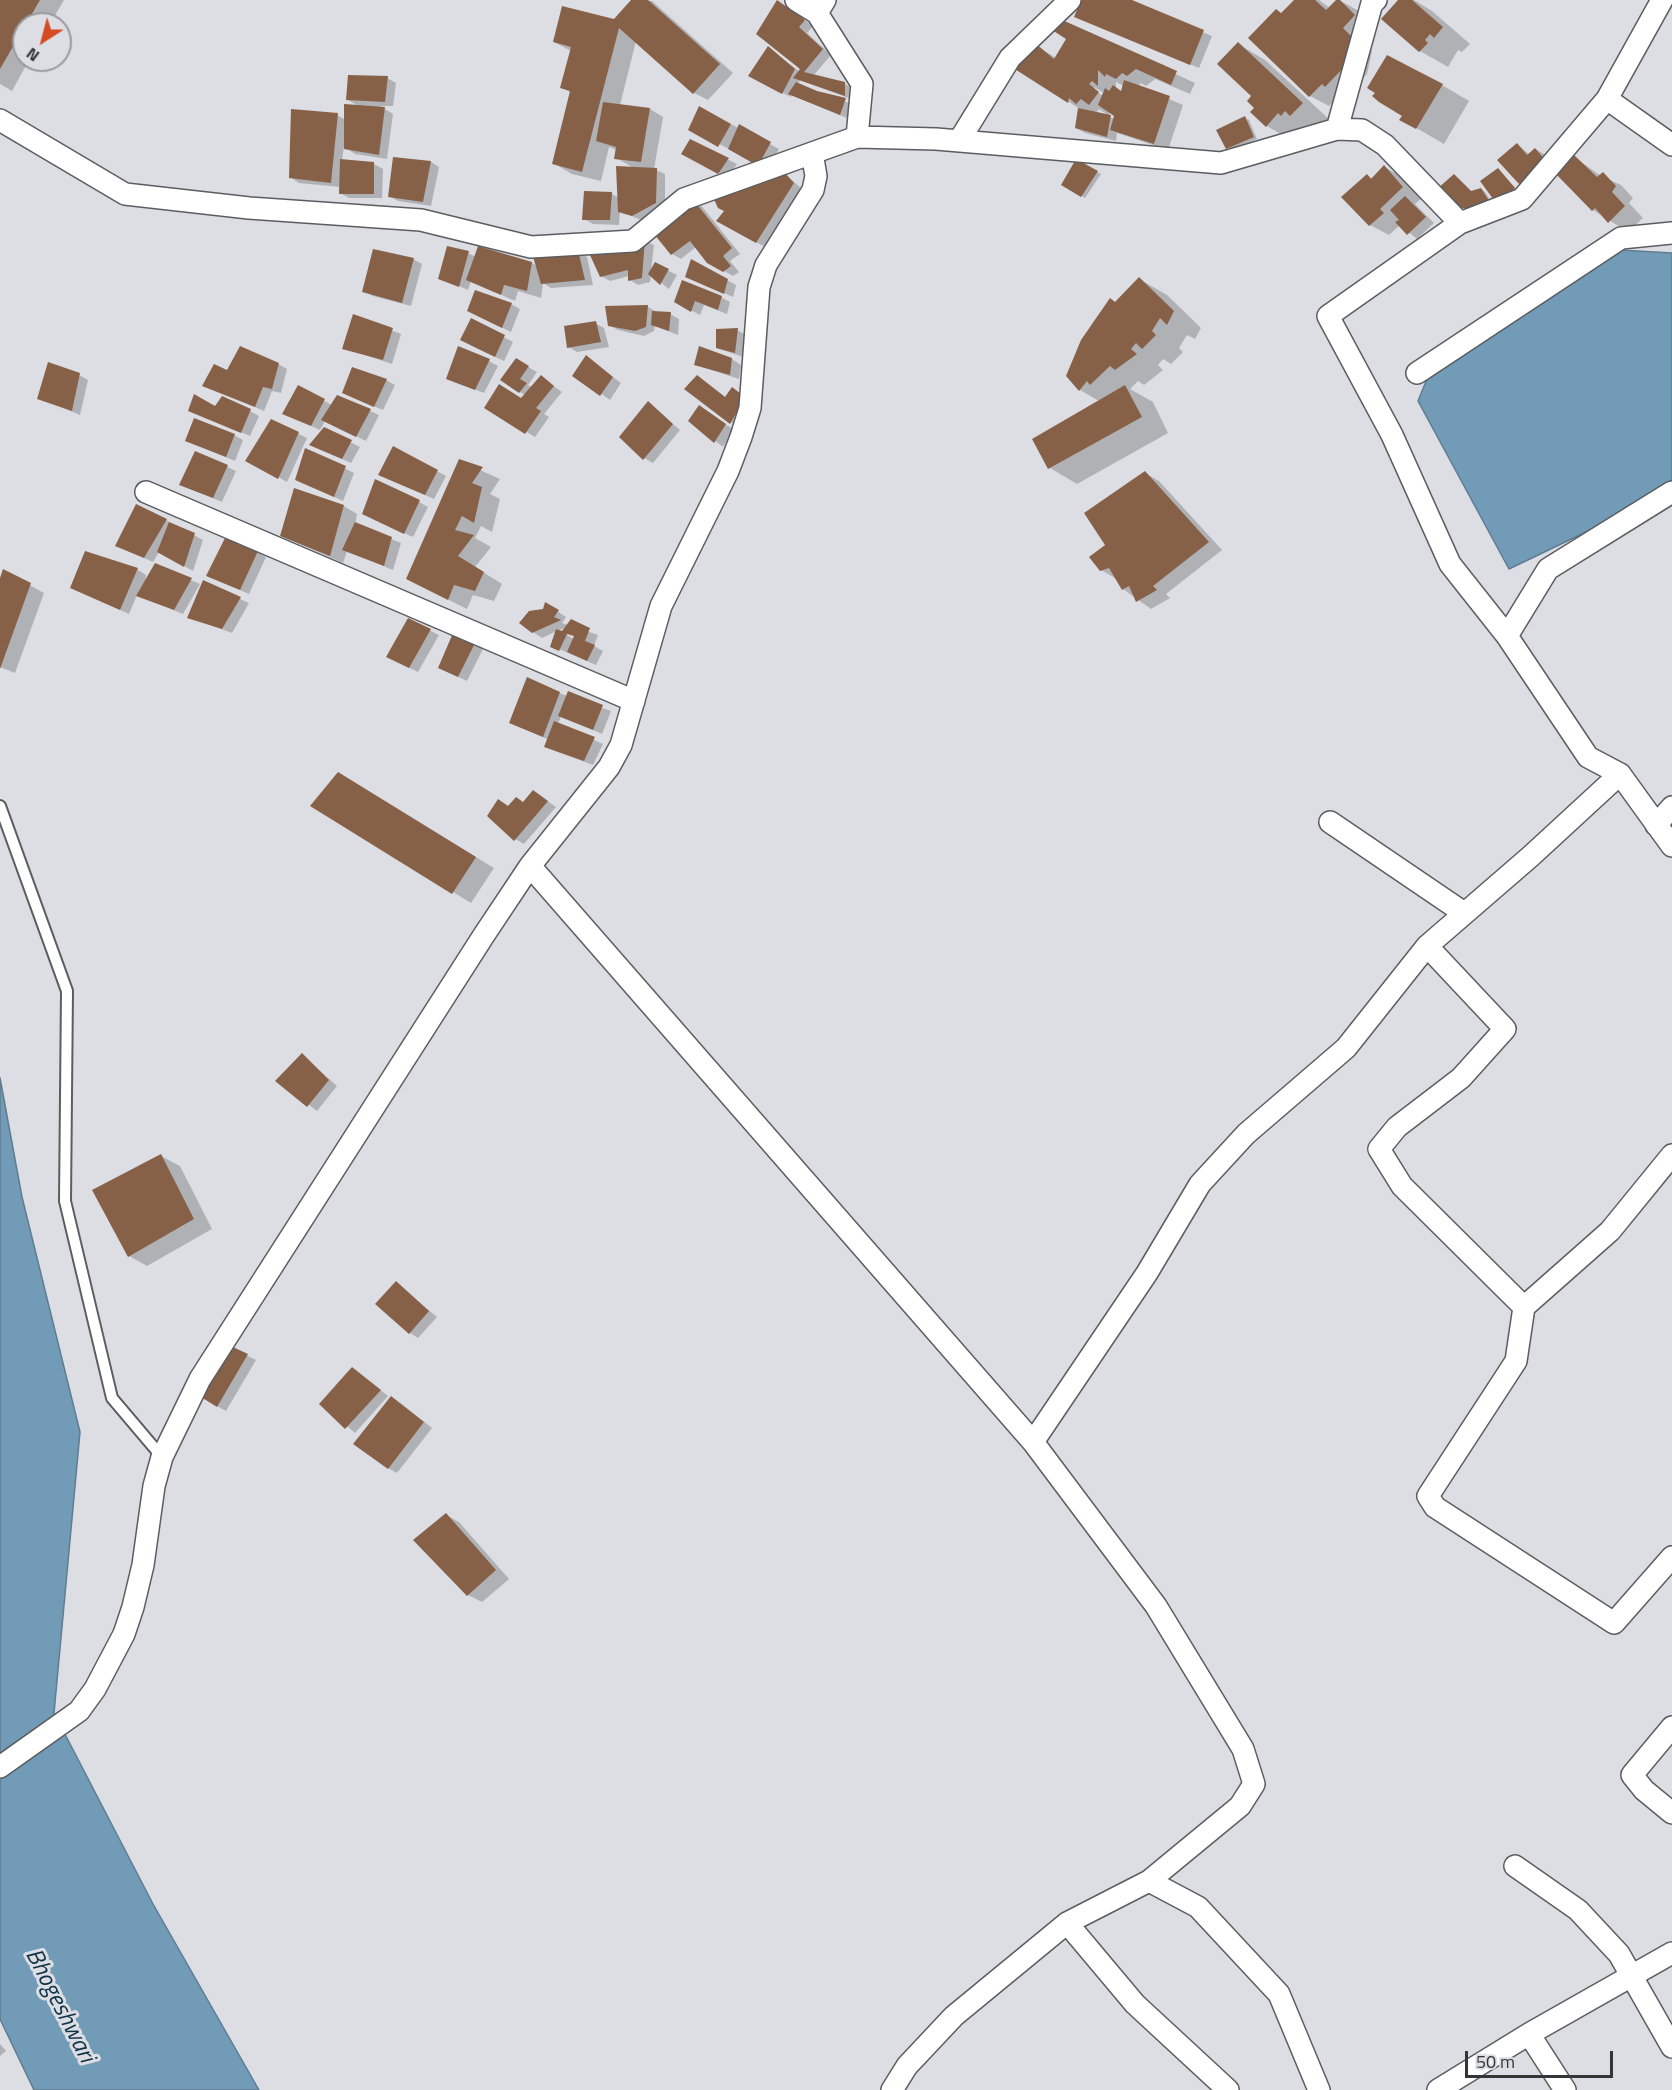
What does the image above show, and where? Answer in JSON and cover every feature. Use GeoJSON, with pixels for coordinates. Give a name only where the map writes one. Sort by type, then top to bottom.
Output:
{"type":"FeatureCollection","features":[{"type":"Feature","properties":{"kind":"street"},"geometry":{"type":"LineString","coordinates":[[796,0],[821,6],[862,84],[857,137]]}},
{"type":"Feature","properties":{"kind":"street"},"geometry":{"type":"LineString","coordinates":[[959,141],[1010,58],[1070,0]]}},
{"type":"Feature","properties":{"kind":"street"},"geometry":{"type":"LineString","coordinates":[[1337,129],[1372,3],[1376,0]]}},
{"type":"Feature","properties":{"kind":"street"},"geometry":{"type":"LineString","coordinates":[[1662,0],[1607,99],[1522,199],[1460,223],[1328,316],[1372,402],[1392,435],[1450,564],[1508,636],[1588,757],[1620,774],[1672,846]]}},
{"type":"Feature","properties":{"kind":"street"},"geometry":{"type":"LineString","coordinates":[[1607,99],[1672,145]]}},
{"type":"Feature","properties":{"kind":"street"},"geometry":{"type":"LineString","coordinates":[[0,120],[125,194],[249,208],[421,220],[531,247],[633,241],[684,199],[857,137],[959,141],[1221,163],[1337,129],[1362,130],[1384,145],[1460,223]]}},
{"type":"Feature","properties":{"kind":"street"},"geometry":{"type":"LineString","coordinates":[[0,1767],[72,1717],[87,1702],[110,1664],[133,1607],[143,1565],[154,1485],[162,1457],[178,1420],[222,1342],[530,866],[609,767],[621,745],[661,606],[728,471],[741,437],[750,408],[759,287],[766,265],[813,190],[816,176],[812,153]]}},
{"type":"Feature","properties":{"kind":"street"},"geometry":{"type":"LineString","coordinates":[[1418,373],[1620,238],[1672,233]]}},
{"type":"Feature","properties":{"kind":"street"},"geometry":{"type":"LineString","coordinates":[[146,492],[634,701]]}},
{"type":"Feature","properties":{"kind":"street"},"geometry":{"type":"LineString","coordinates":[[1508,636],[1548,568],[1672,492]]}},
{"type":"Feature","properties":{"kind":"street"},"geometry":{"type":"LineString","coordinates":[[1033,1442],[1148,1273],[1200,1184],[1246,1134],[1346,1048],[1427,946],[1531,856],[1620,774]]}},
{"type":"Feature","properties":{"kind":"street"},"geometry":{"type":"LineString","coordinates":[[1656,825],[1672,807]]}},
{"type":"Feature","properties":{"kind":"street"},"geometry":{"type":"LineString","coordinates":[[1330,822],[1464,913]]}},
{"type":"Feature","properties":{"kind":"street"},"geometry":{"type":"LineString","coordinates":[[530,866],[1033,1442],[1156,1606],[1244,1749],[1254,1784],[1240,1806],[1149,1881],[1067,1923],[954,2016],[907,2066],[892,2090]]}},
{"type":"Feature","properties":{"kind":"street"},"geometry":{"type":"LineString","coordinates":[[1427,946],[1505,1029],[1461,1078],[1397,1126],[1379,1149],[1402,1186],[1524,1307]]}},
{"type":"Feature","properties":{"kind":"street"},"geometry":{"type":"LineString","coordinates":[[1672,1155],[1610,1232],[1524,1307],[1515,1361],[1428,1496],[1435,1507],[1614,1623],[1672,1557]]}},
{"type":"Feature","properties":{"kind":"street"},"geometry":{"type":"LineString","coordinates":[[1672,1727],[1632,1775],[1644,1790],[1672,1813]]}},
{"type":"Feature","properties":{"kind":"street"},"geometry":{"type":"LineString","coordinates":[[1515,1866],[1578,1910],[1619,1954],[1630,1978],[1672,2047]]}},
{"type":"Feature","properties":{"kind":"street"},"geometry":{"type":"LineString","coordinates":[[1149,1881],[1198,1906],[1279,1995],[1319,2090]]}},
{"type":"Feature","properties":{"kind":"street"},"geometry":{"type":"LineString","coordinates":[[1067,1923],[1136,2004],[1228,2090]]}},
{"type":"Feature","properties":{"kind":"street"},"geometry":{"type":"LineString","coordinates":[[1438,2090],[1529,2034],[1672,1953]]}},
{"type":"Feature","properties":{"kind":"street"},"geometry":{"type":"LineString","coordinates":[[1529,2034],[1565,2090]]}},
{"type":"Feature","properties":{"kind":"lane"},"geometry":{"type":"LineString","coordinates":[[0,806],[67,992],[65,1201],[112,1398],[162,1457]]}},
{"type":"Feature","properties":{"kind":"water"},"geometry":{"type":"Polygon","coordinates":[[[1620,250],[1672,253],[1672,482],[1611,520],[1509,569],[1418,401],[1429,374],[1620,250]]]}},
{"type":"Feature","properties":{"kind":"water","name":"Bhogeshwari"},"geometry":{"type":"Polygon","coordinates":[[[0,1078],[22,1197],[80,1432],[54,1713],[153,1904],[259,2090],[34,2090],[0,2019],[0,1078]]]}},
{"type":"Feature","properties":{"kind":"building"},"geometry":{"type":"Polygon","coordinates":[[[0,0],[40,0],[33,12],[12,12],[12,48],[0,69],[0,0]]]}},
{"type":"Feature","properties":{"kind":"building"},"geometry":{"type":"Polygon","coordinates":[[[631,0],[648,0],[720,64],[693,94],[619,28],[582,172],[552,164],[570,91],[560,88],[571,47],[553,42],[562,6],[614,19],[631,0]]]}},
{"type":"Feature","properties":{"kind":"building"},"geometry":{"type":"Polygon","coordinates":[[[777,0],[805,20],[799,27],[823,49],[804,72],[845,82],[845,96],[793,78],[800,69],[756,34],[777,0]]]}},
{"type":"Feature","properties":{"kind":"building"},"geometry":{"type":"Polygon","coordinates":[[[1081,0],[1132,0],[1204,30],[1190,65],[1074,17],[1081,0]]]}},
{"type":"Feature","properties":{"kind":"building"},"geometry":{"type":"Polygon","coordinates":[[[1294,0],[1315,0],[1326,10],[1336,0],[1340,0],[1355,15],[1343,28],[1354,39],[1348,63],[1325,87],[1322,84],[1309,97],[1248,38],[1276,9],[1281,13],[1294,0]]]}},
{"type":"Feature","properties":{"kind":"building"},"geometry":{"type":"Polygon","coordinates":[[[1398,0],[1412,0],[1443,27],[1434,38],[1430,34],[1425,40],[1428,43],[1419,52],[1381,19],[1398,0]]]}},
{"type":"Feature","properties":{"kind":"building"},"geometry":{"type":"Polygon","coordinates":[[[1060,19],[1177,71],[1171,85],[1136,69],[1127,76],[1122,73],[1116,79],[1106,74],[1105,77],[1098,70],[1098,86],[1092,81],[1089,84],[1099,92],[1089,105],[1081,99],[1076,104],[1069,98],[1068,103],[1010,66],[1035,43],[1054,59],[1066,39],[1049,28],[1060,19]]]}},
{"type":"Feature","properties":{"kind":"building"},"geometry":{"type":"Polygon","coordinates":[[[1238,42],[1303,103],[1290,116],[1285,111],[1281,116],[1278,113],[1266,127],[1250,112],[1254,108],[1247,101],[1251,96],[1217,64],[1238,42]]]}},
{"type":"Feature","properties":{"kind":"building"},"geometry":{"type":"Polygon","coordinates":[[[768,46],[795,69],[782,94],[748,76],[768,46]]]}},
{"type":"Feature","properties":{"kind":"building"},"geometry":{"type":"Polygon","coordinates":[[[1387,55],[1443,84],[1416,129],[1399,120],[1402,116],[1379,102],[1372,96],[1375,93],[1367,88],[1387,55]]]}},
{"type":"Feature","properties":{"kind":"building"},"geometry":{"type":"Polygon","coordinates":[[[348,75],[388,76],[385,102],[346,100],[348,75]]]}},
{"type":"Feature","properties":{"kind":"building"},"geometry":{"type":"Polygon","coordinates":[[[1124,80],[1170,96],[1154,144],[1110,130],[1114,116],[1098,105],[1105,88],[1109,91],[1113,85],[1121,91],[1124,80]]]}},
{"type":"Feature","properties":{"kind":"building"},"geometry":{"type":"Polygon","coordinates":[[[796,82],[817,91],[846,98],[840,115],[788,94],[796,82]]]}},
{"type":"Feature","properties":{"kind":"building"},"geometry":{"type":"Polygon","coordinates":[[[603,102],[650,108],[641,162],[614,159],[616,147],[596,141],[603,102]]]}},
{"type":"Feature","properties":{"kind":"building"},"geometry":{"type":"Polygon","coordinates":[[[344,104],[385,107],[379,155],[344,149],[344,104]]]}},
{"type":"Feature","properties":{"kind":"building"},"geometry":{"type":"Polygon","coordinates":[[[699,106],[731,124],[718,147],[688,130],[699,106]]]}},
{"type":"Feature","properties":{"kind":"building"},"geometry":{"type":"Polygon","coordinates":[[[1078,108],[1111,115],[1107,137],[1075,128],[1078,108]]]}},
{"type":"Feature","properties":{"kind":"building"},"geometry":{"type":"Polygon","coordinates":[[[291,109],[338,113],[331,183],[289,178],[291,109]]]}},
{"type":"Feature","properties":{"kind":"building"},"geometry":{"type":"Polygon","coordinates":[[[1245,116],[1254,137],[1226,149],[1216,130],[1245,116]]]}},
{"type":"Feature","properties":{"kind":"building"},"geometry":{"type":"Polygon","coordinates":[[[739,124],[771,142],[758,166],[728,149],[739,124]]]}},
{"type":"Feature","properties":{"kind":"building"},"geometry":{"type":"Polygon","coordinates":[[[690,139],[729,158],[718,174],[681,154],[690,139]]]}},
{"type":"Feature","properties":{"kind":"building"},"geometry":{"type":"Polygon","coordinates":[[[1517,143],[1527,155],[1535,148],[1546,161],[1519,184],[1497,160],[1517,143]]]}},
{"type":"Feature","properties":{"kind":"building"},"geometry":{"type":"Polygon","coordinates":[[[1574,155],[1597,177],[1603,172],[1616,186],[1612,192],[1625,206],[1608,223],[1595,208],[1592,211],[1556,174],[1574,155]]]}},
{"type":"Feature","properties":{"kind":"building"},"geometry":{"type":"Polygon","coordinates":[[[393,157],[431,161],[423,202],[388,197],[393,157]]]}},
{"type":"Feature","properties":{"kind":"building"},"geometry":{"type":"Polygon","coordinates":[[[340,159],[374,162],[374,194],[339,194],[340,159]]]}},
{"type":"Feature","properties":{"kind":"building"},"geometry":{"type":"Polygon","coordinates":[[[1076,159],[1098,171],[1081,197],[1061,185],[1076,159]]]}},
{"type":"Feature","properties":{"kind":"building"},"geometry":{"type":"Polygon","coordinates":[[[1384,165],[1403,187],[1380,209],[1384,213],[1369,226],[1341,197],[1367,174],[1371,179],[1384,165]]]}},
{"type":"Feature","properties":{"kind":"building"},"geometry":{"type":"Polygon","coordinates":[[[616,166],[657,168],[656,203],[632,216],[618,212],[616,166]]]}},
{"type":"Feature","properties":{"kind":"building"},"geometry":{"type":"Polygon","coordinates":[[[1498,168],[1515,188],[1496,203],[1480,181],[1498,168]]]}},
{"type":"Feature","properties":{"kind":"building"},"geometry":{"type":"Polygon","coordinates":[[[784,172],[794,183],[756,243],[716,221],[724,211],[718,208],[711,193],[784,172]]]}},
{"type":"Feature","properties":{"kind":"building"},"geometry":{"type":"Polygon","coordinates":[[[1454,174],[1471,191],[1481,188],[1491,204],[1479,209],[1457,208],[1437,189],[1454,174]]]}},
{"type":"Feature","properties":{"kind":"building"},"geometry":{"type":"Polygon","coordinates":[[[584,191],[612,192],[610,220],[582,220],[584,191]]]}},
{"type":"Feature","properties":{"kind":"building"},"geometry":{"type":"Polygon","coordinates":[[[1405,196],[1426,217],[1407,235],[1395,222],[1399,220],[1390,210],[1405,196]]]}},
{"type":"Feature","properties":{"kind":"building"},"geometry":{"type":"Polygon","coordinates":[[[691,197],[732,248],[723,256],[731,266],[723,272],[707,263],[690,241],[671,255],[650,229],[691,197]]]}},
{"type":"Feature","properties":{"kind":"building"},"geometry":{"type":"Polygon","coordinates":[[[645,239],[642,278],[628,281],[628,270],[600,277],[590,255],[645,239]]]}},
{"type":"Feature","properties":{"kind":"building"},"geometry":{"type":"Polygon","coordinates":[[[447,246],[469,251],[459,287],[438,279],[447,246]]]}},
{"type":"Feature","properties":{"kind":"building"},"geometry":{"type":"Polygon","coordinates":[[[478,246],[532,262],[527,291],[504,285],[501,295],[466,280],[478,246]]]}},
{"type":"Feature","properties":{"kind":"building"},"geometry":{"type":"Polygon","coordinates":[[[373,249],[414,258],[402,303],[362,292],[373,249]]]}},
{"type":"Feature","properties":{"kind":"building"},"geometry":{"type":"Polygon","coordinates":[[[578,250],[585,280],[541,284],[532,253],[578,250]]]}},
{"type":"Feature","properties":{"kind":"building"},"geometry":{"type":"Polygon","coordinates":[[[691,259],[728,279],[724,294],[685,277],[691,259]]]}},
{"type":"Feature","properties":{"kind":"building"},"geometry":{"type":"Polygon","coordinates":[[[655,262],[669,269],[660,285],[648,274],[655,262]]]}},
{"type":"Feature","properties":{"kind":"building"},"geometry":{"type":"Polygon","coordinates":[[[1139,277],[1174,311],[1167,325],[1160,318],[1152,331],[1156,335],[1142,349],[1136,343],[1131,349],[1137,354],[1115,370],[1110,366],[1090,385],[1087,381],[1079,391],[1066,376],[1081,340],[1110,298],[1115,302],[1139,277]]]}},
{"type":"Feature","properties":{"kind":"building"},"geometry":{"type":"Polygon","coordinates":[[[682,280],[722,296],[718,310],[695,301],[691,312],[674,302],[682,280]]]}},
{"type":"Feature","properties":{"kind":"building"},"geometry":{"type":"Polygon","coordinates":[[[475,290],[512,303],[502,328],[467,311],[475,290]]]}},
{"type":"Feature","properties":{"kind":"building"},"geometry":{"type":"Polygon","coordinates":[[[648,305],[646,327],[635,331],[608,326],[605,306],[648,305]]]}},
{"type":"Feature","properties":{"kind":"building"},"geometry":{"type":"Polygon","coordinates":[[[652,311],[671,312],[669,331],[651,325],[652,311]]]}},
{"type":"Feature","properties":{"kind":"building"},"geometry":{"type":"Polygon","coordinates":[[[353,314],[393,328],[383,360],[342,349],[353,314]]]}},
{"type":"Feature","properties":{"kind":"building"},"geometry":{"type":"Polygon","coordinates":[[[471,318],[505,335],[495,357],[460,340],[471,318]]]}},
{"type":"Feature","properties":{"kind":"building"},"geometry":{"type":"Polygon","coordinates":[[[596,321],[601,342],[567,348],[564,326],[596,321]]]}},
{"type":"Feature","properties":{"kind":"building"},"geometry":{"type":"Polygon","coordinates":[[[738,328],[735,353],[716,348],[716,329],[738,328]]]}},
{"type":"Feature","properties":{"kind":"building"},"geometry":{"type":"Polygon","coordinates":[[[240,346],[279,363],[272,389],[263,387],[255,407],[202,386],[214,364],[227,370],[240,346]]]}},
{"type":"Feature","properties":{"kind":"building"},"geometry":{"type":"Polygon","coordinates":[[[458,346],[490,359],[475,390],[446,379],[458,346]]]}},
{"type":"Feature","properties":{"kind":"building"},"geometry":{"type":"Polygon","coordinates":[[[699,346],[732,358],[730,375],[694,365],[699,346]]]}},
{"type":"Feature","properties":{"kind":"building"},"geometry":{"type":"Polygon","coordinates":[[[586,355],[613,377],[600,396],[572,376],[586,355]]]}},
{"type":"Feature","properties":{"kind":"building"},"geometry":{"type":"Polygon","coordinates":[[[516,358],[529,366],[520,379],[527,383],[519,393],[500,380],[516,358]]]}},
{"type":"Feature","properties":{"kind":"building"},"geometry":{"type":"Polygon","coordinates":[[[48,362],[80,373],[72,411],[37,399],[48,362]]]}},
{"type":"Feature","properties":{"kind":"building"},"geometry":{"type":"Polygon","coordinates":[[[352,367],[387,379],[374,407],[342,393],[352,367]]]}},
{"type":"Feature","properties":{"kind":"building"},"geometry":{"type":"Polygon","coordinates":[[[541,375],[554,386],[536,408],[541,411],[525,434],[484,408],[499,384],[521,398],[541,375]]]}},
{"type":"Feature","properties":{"kind":"building"},"geometry":{"type":"Polygon","coordinates":[[[697,375],[725,397],[732,387],[745,397],[730,424],[684,389],[697,375]]]}},
{"type":"Feature","properties":{"kind":"building"},"geometry":{"type":"Polygon","coordinates":[[[298,385],[325,399],[311,426],[282,414],[298,385]]]}},
{"type":"Feature","properties":{"kind":"building"},"geometry":{"type":"Polygon","coordinates":[[[1125,385],[1142,417],[1048,469],[1032,439],[1125,385]]]}},
{"type":"Feature","properties":{"kind":"building"},"geometry":{"type":"Polygon","coordinates":[[[194,394],[215,406],[222,396],[251,409],[241,433],[188,411],[194,394]]]}},
{"type":"Feature","properties":{"kind":"building"},"geometry":{"type":"Polygon","coordinates":[[[337,395],[371,409],[356,437],[321,420],[337,395]]]}},
{"type":"Feature","properties":{"kind":"building"},"geometry":{"type":"Polygon","coordinates":[[[648,401],[673,424],[643,460],[619,437],[648,401]]]}},
{"type":"Feature","properties":{"kind":"building"},"geometry":{"type":"Polygon","coordinates":[[[699,405],[726,424],[714,443],[688,421],[699,405]]]}},
{"type":"Feature","properties":{"kind":"building"},"geometry":{"type":"Polygon","coordinates":[[[194,418],[235,434],[226,457],[185,441],[194,418]]]}},
{"type":"Feature","properties":{"kind":"building"},"geometry":{"type":"Polygon","coordinates":[[[271,419],[299,432],[278,479],[245,461],[271,419]]]}},
{"type":"Feature","properties":{"kind":"building"},"geometry":{"type":"Polygon","coordinates":[[[324,427],[352,440],[342,459],[309,445],[324,427]]]}},
{"type":"Feature","properties":{"kind":"building"},"geometry":{"type":"Polygon","coordinates":[[[393,446],[438,470],[425,495],[378,475],[393,446]]]}},
{"type":"Feature","properties":{"kind":"building"},"geometry":{"type":"Polygon","coordinates":[[[305,448],[346,466],[334,497],[295,480],[305,448]]]}},
{"type":"Feature","properties":{"kind":"building"},"geometry":{"type":"Polygon","coordinates":[[[195,451],[228,465],[213,498],[179,485],[195,451]]]}},
{"type":"Feature","properties":{"kind":"building"},"geometry":{"type":"Polygon","coordinates":[[[459,459],[483,467],[472,483],[482,487],[474,523],[462,516],[455,530],[474,535],[458,556],[484,572],[475,591],[454,585],[448,600],[406,579],[459,459]]]}},
{"type":"Feature","properties":{"kind":"building"},"geometry":{"type":"Polygon","coordinates":[[[1145,471],[1209,542],[1153,586],[1157,590],[1136,602],[1129,586],[1122,590],[1109,568],[1100,571],[1089,557],[1105,545],[1084,513],[1145,471]]]}},
{"type":"Feature","properties":{"kind":"building"},"geometry":{"type":"Polygon","coordinates":[[[375,479],[420,500],[404,534],[362,514],[375,479]]]}},
{"type":"Feature","properties":{"kind":"building"},"geometry":{"type":"Polygon","coordinates":[[[294,488],[344,505],[330,556],[280,536],[294,488]]]}},
{"type":"Feature","properties":{"kind":"building"},"geometry":{"type":"Polygon","coordinates":[[[136,504],[167,519],[144,558],[115,546],[136,504]]]}},
{"type":"Feature","properties":{"kind":"building"},"geometry":{"type":"Polygon","coordinates":[[[169,522],[195,533],[184,567],[157,552],[169,522]]]}},
{"type":"Feature","properties":{"kind":"building"},"geometry":{"type":"Polygon","coordinates":[[[355,522],[392,537],[384,566],[342,550],[355,522]]]}},
{"type":"Feature","properties":{"kind":"building"},"geometry":{"type":"Polygon","coordinates":[[[227,534],[258,551],[240,590],[206,576],[227,534]]]}},
{"type":"Feature","properties":{"kind":"building"},"geometry":{"type":"Polygon","coordinates":[[[85,551],[138,568],[120,610],[70,588],[85,551]]]}},
{"type":"Feature","properties":{"kind":"building"},"geometry":{"type":"Polygon","coordinates":[[[155,563],[192,578],[174,610],[136,596],[155,563]]]}},
{"type":"Feature","properties":{"kind":"building"},"geometry":{"type":"Polygon","coordinates":[[[3,569],[31,583],[0,669],[0,578],[3,569]]]}},
{"type":"Feature","properties":{"kind":"building"},"geometry":{"type":"Polygon","coordinates":[[[203,580],[241,597],[222,629],[187,618],[203,580]]]}},
{"type":"Feature","properties":{"kind":"building"},"geometry":{"type":"Polygon","coordinates":[[[545,602],[559,610],[554,617],[561,620],[532,633],[519,623],[529,611],[543,609],[545,602]]]}},
{"type":"Feature","properties":{"kind":"building"},"geometry":{"type":"Polygon","coordinates":[[[408,618],[431,629],[409,668],[386,657],[408,618]]]}},
{"type":"Feature","properties":{"kind":"building"},"geometry":{"type":"Polygon","coordinates":[[[571,619],[590,628],[585,641],[595,645],[587,661],[567,652],[574,636],[567,634],[559,651],[550,647],[556,629],[562,631],[571,619]]]}},
{"type":"Feature","properties":{"kind":"building"},"geometry":{"type":"Polygon","coordinates":[[[453,633],[476,641],[458,677],[438,668],[453,633]]]}},
{"type":"Feature","properties":{"kind":"building"},"geometry":{"type":"Polygon","coordinates":[[[527,677],[560,692],[543,737],[509,723],[527,677]]]}},
{"type":"Feature","properties":{"kind":"building"},"geometry":{"type":"Polygon","coordinates":[[[568,691],[603,705],[593,730],[558,716],[568,691]]]}},
{"type":"Feature","properties":{"kind":"building"},"geometry":{"type":"Polygon","coordinates":[[[554,721],[595,737],[584,761],[544,747],[554,721]]]}},
{"type":"Feature","properties":{"kind":"building"},"geometry":{"type":"Polygon","coordinates":[[[338,772],[476,857],[452,894],[310,806],[338,772]]]}},
{"type":"Feature","properties":{"kind":"building"},"geometry":{"type":"Polygon","coordinates":[[[533,790],[548,801],[514,841],[487,816],[498,799],[508,806],[516,797],[523,802],[533,790]]]}},
{"type":"Feature","properties":{"kind":"building"},"geometry":{"type":"Polygon","coordinates":[[[302,1053],[329,1080],[307,1107],[275,1081],[302,1053]]]}},
{"type":"Feature","properties":{"kind":"building"},"geometry":{"type":"Polygon","coordinates":[[[161,1154],[194,1219],[128,1257],[92,1190],[161,1154]]]}},
{"type":"Feature","properties":{"kind":"building"},"geometry":{"type":"Polygon","coordinates":[[[396,1281],[429,1311],[409,1334],[375,1304],[396,1281]]]}},
{"type":"Feature","properties":{"kind":"building"},"geometry":{"type":"Polygon","coordinates":[[[222,1342],[248,1354],[217,1407],[193,1392],[222,1342]]]}},
{"type":"Feature","properties":{"kind":"building"},"geometry":{"type":"Polygon","coordinates":[[[352,1367],[381,1390],[345,1429],[319,1404],[352,1367]]]}},
{"type":"Feature","properties":{"kind":"building"},"geometry":{"type":"Polygon","coordinates":[[[391,1396],[424,1422],[388,1469],[353,1444],[391,1396]]]}},
{"type":"Feature","properties":{"kind":"building"},"geometry":{"type":"Polygon","coordinates":[[[446,1513],[496,1570],[467,1596],[413,1540],[446,1513]]]}}]}
